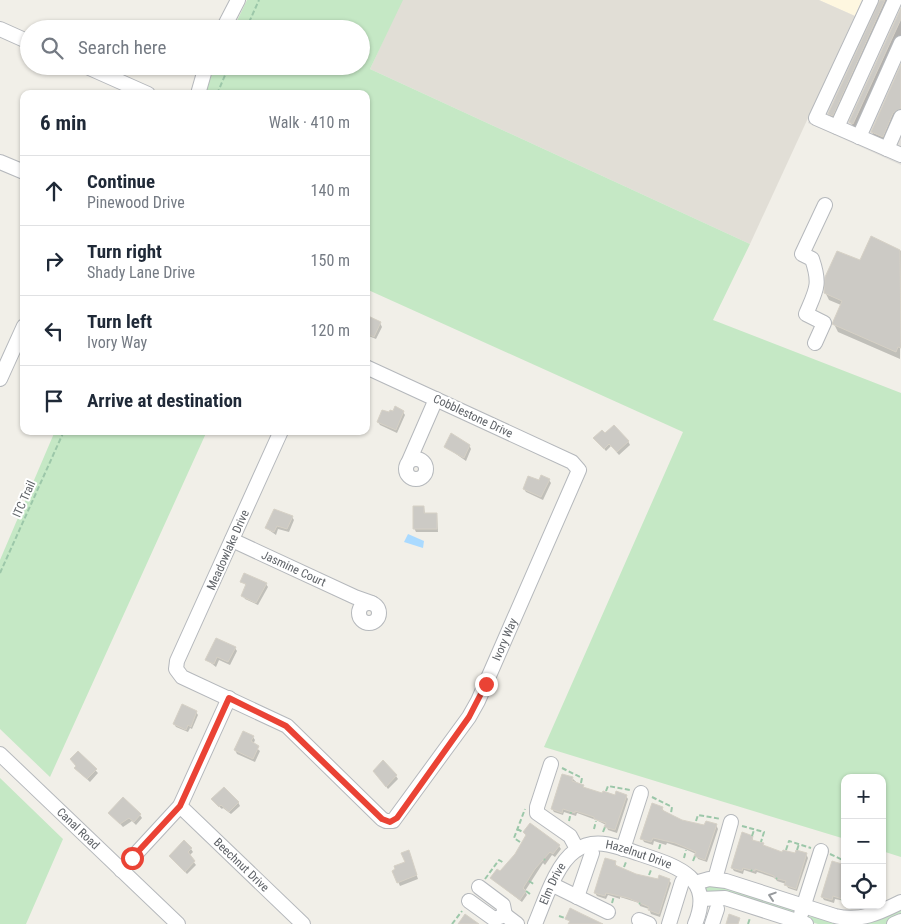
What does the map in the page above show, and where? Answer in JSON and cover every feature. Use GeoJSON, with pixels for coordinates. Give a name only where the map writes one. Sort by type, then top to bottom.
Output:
{"type":"FeatureCollection","features":[{"type":"Feature","properties":{"kind":"street"},"geometry":{"type":"LineString","coordinates":[[228,20],[238,0]]}},
{"type":"Feature","properties":{"kind":"street"},"geometry":{"type":"LineString","coordinates":[[871,0],[816,118],[901,155]]}},
{"type":"Feature","properties":{"kind":"street"},"geometry":{"type":"LineString","coordinates":[[837,127],[895,0]]}},
{"type":"Feature","properties":{"kind":"street"},"geometry":{"type":"LineString","coordinates":[[0,29],[20,38]]}},
{"type":"Feature","properties":{"kind":"street"},"geometry":{"type":"LineString","coordinates":[[859,137],[901,43]]}},
{"type":"Feature","properties":{"kind":"street"},"geometry":{"type":"LineString","coordinates":[[105,75],[139,90]]}},
{"type":"Feature","properties":{"kind":"street"},"geometry":{"type":"LineString","coordinates":[[199,90],[203,75]]}},
{"type":"Feature","properties":{"kind":"street"},"geometry":{"type":"LineString","coordinates":[[887,149],[901,117]]}},
{"type":"Feature","properties":{"kind":"street"},"geometry":{"type":"LineString","coordinates":[[0,162],[20,170]]}},
{"type":"Feature","properties":{"kind":"street"},"geometry":{"type":"LineString","coordinates":[[815,342],[824,323],[806,314],[816,291],[819,278],[812,259],[802,254],[825,205]]}},
{"type":"Feature","properties":{"kind":"street"},"geometry":{"type":"LineString","coordinates":[[0,379],[20,335]]}},
{"type":"Feature","properties":{"kind":"street","name":"Cobblestone Drive"},"geometry":{"type":"LineString","coordinates":[[370,369],[572,462],[578,467]]}},
{"type":"Feature","properties":{"kind":"street"},"geometry":{"type":"LineString","coordinates":[[415,457],[436,399]]}},
{"type":"Feature","properties":{"kind":"street","name":"Meadowlake Drive"},"geometry":{"type":"LineString","coordinates":[[229,698],[182,676],[176,669],[177,661],[279,435]]}},
{"type":"Feature","properties":{"kind":"street","name":"Ivory Way"},"geometry":{"type":"LineString","coordinates":[[229,698],[286,726],[382,819],[390,822],[397,818],[469,717],[478,700],[578,476],[578,467]]}},
{"type":"Feature","properties":{"kind":"street","name":"Jasmine Court"},"geometry":{"type":"LineString","coordinates":[[232,540],[356,604],[372,603],[379,610],[378,617],[373,622],[363,622],[359,617],[356,604]]}},
{"type":"Feature","properties":{"kind":"street"},"geometry":{"type":"LineString","coordinates":[[121,870],[180,806],[229,698]]}},
{"type":"Feature","properties":{"kind":"street","name":"Canal Road"},"geometry":{"type":"LineString","coordinates":[[0,754],[178,924]]}},
{"type":"Feature","properties":{"kind":"street"},"geometry":{"type":"LineString","coordinates":[[553,764],[537,810],[539,815],[570,836],[578,849]]}},
{"type":"Feature","properties":{"kind":"street"},"geometry":{"type":"LineString","coordinates":[[625,854],[640,792]]}},
{"type":"Feature","properties":{"kind":"street","name":"Beechnut Drive"},"geometry":{"type":"LineString","coordinates":[[180,806],[303,924]]}},
{"type":"Feature","properties":{"kind":"street"},"geometry":{"type":"LineString","coordinates":[[715,879],[731,822]]}},
{"type":"Feature","properties":{"kind":"street","name":"Hazelnut Drive"},"geometry":{"type":"LineString","coordinates":[[578,849],[587,844],[600,843],[625,854],[679,868],[689,883]]}},
{"type":"Feature","properties":{"kind":"street","name":"Elm Drive"},"geometry":{"type":"LineString","coordinates":[[535,924],[566,860],[578,849]]}},
{"type":"Feature","properties":{"kind":"street"},"geometry":{"type":"LineString","coordinates":[[701,899],[724,898],[802,923],[804,906],[821,851]]}},
{"type":"Feature","properties":{"kind":"street"},"geometry":{"type":"LineString","coordinates":[[577,897],[592,853]]}},
{"type":"Feature","properties":{"kind":"street"},"geometry":{"type":"LineString","coordinates":[[669,924],[689,883],[704,879],[715,879],[841,918],[861,918],[881,912],[901,902]]}},
{"type":"Feature","properties":{"kind":"street"},"geometry":{"type":"LineString","coordinates":[[689,883],[701,899],[700,910],[695,924]]}},
{"type":"Feature","properties":{"kind":"street"},"geometry":{"type":"LineString","coordinates":[[553,885],[608,912]]}},
{"type":"Feature","properties":{"kind":"street"},"geometry":{"type":"LineString","coordinates":[[480,886],[503,905],[505,916],[517,924]]}},
{"type":"Feature","properties":{"kind":"street"},"geometry":{"type":"LineString","coordinates":[[468,903],[494,919],[505,916]]}},
{"type":"Feature","properties":{"kind":"street"},"geometry":{"type":"LineString","coordinates":[[712,924],[717,909]]}},
{"type":"Feature","properties":{"kind":"street"},"geometry":{"type":"LineString","coordinates":[[894,924],[901,921]]}},
{"type":"Feature","properties":{"kind":"path"},"geometry":{"type":"LineString","coordinates":[[250,20],[259,0]]}},
{"type":"Feature","properties":{"kind":"path"},"geometry":{"type":"LineString","coordinates":[[219,90],[225,75]]}},
{"type":"Feature","properties":{"kind":"path","name":"ITC Trail"},"geometry":{"type":"LineString","coordinates":[[0,573],[62,435]]}},
{"type":"Feature","properties":{"kind":"path"},"geometry":{"type":"LineString","coordinates":[[553,764],[582,778],[580,784]]}},
{"type":"Feature","properties":{"kind":"path"},"geometry":{"type":"LineString","coordinates":[[606,792],[608,786],[640,792],[672,807],[670,813]]}},
{"type":"Feature","properties":{"kind":"path"},"geometry":{"type":"LineString","coordinates":[[617,792],[618,788]]}},
{"type":"Feature","properties":{"kind":"path"},"geometry":{"type":"LineString","coordinates":[[662,807],[663,802]]}},
{"type":"Feature","properties":{"kind":"path"},"geometry":{"type":"LineString","coordinates":[[520,842],[514,838],[527,805]]}},
{"type":"Feature","properties":{"kind":"path"},"geometry":{"type":"LineString","coordinates":[[569,821],[571,812]]}},
{"type":"Feature","properties":{"kind":"path"},"geometry":{"type":"LineString","coordinates":[[696,821],[698,815],[764,832],[761,842]]}},
{"type":"Feature","properties":{"kind":"path"},"geometry":{"type":"LineString","coordinates":[[706,821],[708,817]]}},
{"type":"Feature","properties":{"kind":"path"},"geometry":{"type":"LineString","coordinates":[[594,829],[596,820]]}},
{"type":"Feature","properties":{"kind":"path"},"geometry":{"type":"LineString","coordinates":[[603,832],[605,827]]}},
{"type":"Feature","properties":{"kind":"path"},"geometry":{"type":"LineString","coordinates":[[517,829],[524,832]]}},
{"type":"Feature","properties":{"kind":"path"},"geometry":{"type":"LineString","coordinates":[[752,836],[754,830]]}},
{"type":"Feature","properties":{"kind":"path"},"geometry":{"type":"LineString","coordinates":[[658,850],[661,841]]}},
{"type":"Feature","properties":{"kind":"path"},"geometry":{"type":"LineString","coordinates":[[786,850],[789,841],[841,860]]}},
{"type":"Feature","properties":{"kind":"path"},"geometry":{"type":"LineString","coordinates":[[797,850],[799,844]]}},
{"type":"Feature","properties":{"kind":"path"},"geometry":{"type":"LineString","coordinates":[[684,858],[686,850]]}},
{"type":"Feature","properties":{"kind":"path"},"geometry":{"type":"LineString","coordinates":[[624,868],[625,854]]}},
{"type":"Feature","properties":{"kind":"path"},"geometry":{"type":"LineString","coordinates":[[693,861],[695,856]]}},
{"type":"Feature","properties":{"kind":"path"},"geometry":{"type":"LineString","coordinates":[[480,886],[499,860],[505,864]]}},
{"type":"Feature","properties":{"kind":"path"},"geometry":{"type":"LineString","coordinates":[[545,860],[549,863]]}},
{"type":"Feature","properties":{"kind":"path"},"geometry":{"type":"LineString","coordinates":[[649,876],[652,868]]}},
{"type":"Feature","properties":{"kind":"path"},"geometry":{"type":"LineString","coordinates":[[749,879],[752,870]]}},
{"type":"Feature","properties":{"kind":"path"},"geometry":{"type":"LineString","coordinates":[[774,887],[776,879]]}},
{"type":"Feature","properties":{"kind":"path"},"geometry":{"type":"LineString","coordinates":[[529,881],[535,885]]}},
{"type":"Feature","properties":{"kind":"path"},"geometry":{"type":"LineString","coordinates":[[526,891],[530,894]]}},
{"type":"Feature","properties":{"kind":"path"},"geometry":{"type":"LineString","coordinates":[[839,906],[841,902]]}},
{"type":"Feature","properties":{"kind":"path"},"geometry":{"type":"LineString","coordinates":[[452,924],[468,903]]}},
{"type":"Feature","properties":{"kind":"path"},"geometry":{"type":"LineString","coordinates":[[559,916],[565,918]]}},
{"type":"Feature","properties":{"kind":"path"},"geometry":{"type":"LineString","coordinates":[[748,924],[750,916]]}},
{"type":"Feature","properties":{"kind":"path"},"geometry":{"type":"LineString","coordinates":[[455,920],[459,922]]}},
{"type":"Feature","properties":{"kind":"shaded area"},"geometry":{"type":"Polygon","coordinates":[[[402,0],[819,0],[855,16],[750,244],[370,69],[402,0]]]}},
{"type":"Feature","properties":{"kind":"shaded area"},"geometry":{"type":"Polygon","coordinates":[[[819,0],[862,0],[855,16],[819,0]]]}},
{"type":"Feature","properties":{"kind":"shaded area"},"geometry":{"type":"Polygon","coordinates":[[[862,0],[901,0],[901,165],[808,123],[862,0]]]}},
{"type":"Feature","properties":{"kind":"green space"},"geometry":{"type":"Polygon","coordinates":[[[247,0],[403,0],[370,69],[370,20],[237,20],[247,0]]]}},
{"type":"Feature","properties":{"kind":"green space"},"geometry":{"type":"Polygon","coordinates":[[[370,69],[750,244],[713,320],[901,393],[901,857],[886,852],[886,774],[841,774],[841,838],[544,747],[683,432],[370,291],[370,90],[205,90],[212,75],[370,75],[370,69]]]}},
{"type":"Feature","properties":{"kind":"green space"},"geometry":{"type":"Polygon","coordinates":[[[53,435],[205,435],[50,777],[0,729],[0,560],[53,435]]]}},
{"type":"Feature","properties":{"kind":"green space"},"geometry":{"type":"Polygon","coordinates":[[[0,778],[63,839],[26,924],[0,924],[0,778]]]}},
{"type":"Feature","properties":{"kind":"green space"},"geometry":{"type":"Polygon","coordinates":[[[713,883],[796,910],[795,914],[704,892],[704,886],[713,883]]]}},
{"type":"Feature","properties":{"kind":"green space"},"geometry":{"type":"Polygon","coordinates":[[[901,906],[901,916],[886,924],[818,924],[808,921],[807,916],[841,921],[901,906]]]}},
{"type":"Feature","properties":{"kind":"water"},"geometry":{"type":"Polygon","coordinates":[[[408,534],[424,541],[423,548],[404,542],[408,534]]]}},
{"type":"Feature","properties":{"kind":"building"},"geometry":{"type":"Polygon","coordinates":[[[880,0],[885,0],[833,116],[828,114],[880,0]]]}},
{"type":"Feature","properties":{"kind":"building"},"geometry":{"type":"Polygon","coordinates":[[[901,8],[901,19],[853,124],[849,122],[901,8]]]}},
{"type":"Feature","properties":{"kind":"building"},"geometry":{"type":"Polygon","coordinates":[[[901,64],[901,108],[893,113],[883,137],[871,132],[901,64]]]}},
{"type":"Feature","properties":{"kind":"building"},"geometry":{"type":"Polygon","coordinates":[[[871,236],[900,250],[901,348],[898,347],[896,352],[832,324],[842,301],[824,293],[825,277],[837,251],[860,260],[871,236]]]}},
{"type":"Feature","properties":{"kind":"building"},"geometry":{"type":"Polygon","coordinates":[[[370,317],[381,322],[374,337],[370,335],[370,317]]]}},
{"type":"Feature","properties":{"kind":"building"},"geometry":{"type":"Polygon","coordinates":[[[395,406],[404,411],[396,430],[377,422],[382,410],[393,411],[395,406]]]}},
{"type":"Feature","properties":{"kind":"building"},"geometry":{"type":"Polygon","coordinates":[[[614,425],[629,441],[617,452],[609,444],[604,449],[593,438],[602,430],[605,433],[614,425]]]}},
{"type":"Feature","properties":{"kind":"building"},"geometry":{"type":"Polygon","coordinates":[[[451,433],[470,445],[464,458],[444,447],[451,433]]]}},
{"type":"Feature","properties":{"kind":"building"},"geometry":{"type":"Polygon","coordinates":[[[541,475],[550,479],[541,497],[523,489],[528,476],[539,480],[541,475]]]}},
{"type":"Feature","properties":{"kind":"building"},"geometry":{"type":"Polygon","coordinates":[[[413,506],[424,506],[424,513],[437,513],[437,529],[413,529],[413,506]]]}},
{"type":"Feature","properties":{"kind":"building"},"geometry":{"type":"Polygon","coordinates":[[[274,509],[293,516],[287,529],[277,526],[274,532],[265,528],[274,509]]]}},
{"type":"Feature","properties":{"kind":"building"},"geometry":{"type":"Polygon","coordinates":[[[244,573],[267,583],[256,603],[241,596],[246,584],[240,582],[244,573]]]}},
{"type":"Feature","properties":{"kind":"building"},"geometry":{"type":"Polygon","coordinates":[[[216,638],[236,647],[228,662],[217,657],[214,664],[205,660],[216,638]]]}},
{"type":"Feature","properties":{"kind":"building"},"geometry":{"type":"Polygon","coordinates":[[[182,704],[197,711],[191,727],[188,725],[186,730],[173,724],[182,704]]]}},
{"type":"Feature","properties":{"kind":"building"},"geometry":{"type":"Polygon","coordinates":[[[243,731],[254,736],[251,741],[259,746],[253,759],[234,750],[243,731]]]}},
{"type":"Feature","properties":{"kind":"building"},"geometry":{"type":"Polygon","coordinates":[[[78,751],[97,769],[87,779],[74,768],[76,766],[70,759],[78,751]]]}},
{"type":"Feature","properties":{"kind":"building"},"geometry":{"type":"Polygon","coordinates":[[[383,760],[397,775],[386,787],[373,771],[383,760]]]}},
{"type":"Feature","properties":{"kind":"building"},"geometry":{"type":"Polygon","coordinates":[[[562,774],[573,777],[572,781],[584,785],[583,787],[602,793],[603,791],[615,795],[616,791],[627,795],[615,830],[604,827],[606,823],[594,819],[594,817],[575,811],[575,813],[563,809],[562,813],[551,809],[562,774]]]}},
{"type":"Feature","properties":{"kind":"building"},"geometry":{"type":"Polygon","coordinates":[[[224,787],[239,802],[229,812],[221,805],[219,807],[211,799],[224,787]]]}},
{"type":"Feature","properties":{"kind":"building"},"geometry":{"type":"Polygon","coordinates":[[[123,797],[141,814],[134,822],[129,818],[120,824],[108,813],[123,797]]]}},
{"type":"Feature","properties":{"kind":"building"},"geometry":{"type":"Polygon","coordinates":[[[652,803],[663,807],[662,810],[682,820],[704,825],[706,821],[717,824],[705,860],[694,856],[696,852],[675,843],[653,838],[651,842],[640,839],[652,803]]]}},
{"type":"Feature","properties":{"kind":"building"},"geometry":{"type":"Polygon","coordinates":[[[530,823],[560,845],[553,854],[550,852],[535,869],[523,888],[526,891],[520,900],[490,878],[497,869],[500,871],[515,854],[526,835],[523,832],[530,823]]]}},
{"type":"Feature","properties":{"kind":"building"},"geometry":{"type":"Polygon","coordinates":[[[742,832],[753,836],[752,840],[764,843],[763,845],[782,852],[783,850],[795,853],[796,850],[807,853],[796,889],[784,885],[786,881],[774,878],[774,876],[755,869],[755,871],[743,868],[742,871],[731,868],[742,832]]]}},
{"type":"Feature","properties":{"kind":"building"},"geometry":{"type":"Polygon","coordinates":[[[184,840],[192,848],[188,852],[195,861],[185,872],[169,856],[184,840]]]}},
{"type":"Feature","properties":{"kind":"building"},"geometry":{"type":"Polygon","coordinates":[[[409,850],[417,875],[397,883],[392,871],[395,869],[394,866],[405,862],[401,853],[409,850]]]}},
{"type":"Feature","properties":{"kind":"building"},"geometry":{"type":"Polygon","coordinates":[[[605,858],[616,861],[615,865],[636,874],[658,879],[659,875],[670,879],[659,914],[648,910],[649,907],[628,898],[606,893],[605,896],[594,893],[605,858]]]}},
{"type":"Feature","properties":{"kind":"building"},"geometry":{"type":"Polygon","coordinates":[[[832,861],[841,864],[841,899],[833,896],[832,900],[821,897],[832,861]]]}},
{"type":"Feature","properties":{"kind":"building"},"geometry":{"type":"Polygon","coordinates":[[[570,908],[603,924],[568,924],[570,921],[565,919],[570,908]]]}},
{"type":"Feature","properties":{"kind":"building"},"geometry":{"type":"Polygon","coordinates":[[[465,914],[479,924],[458,924],[465,914]]]}},
{"type":"Feature","properties":{"kind":"building"},"geometry":{"type":"Polygon","coordinates":[[[729,914],[740,918],[738,924],[726,924],[729,914]]]}},
{"type":"Feature","properties":{"kind":"route"},"geometry":{"type":"LineString","coordinates":[[132,858],[180,806],[229,698],[286,726],[382,819],[390,822],[397,818],[469,717],[486,684]]}}]}
